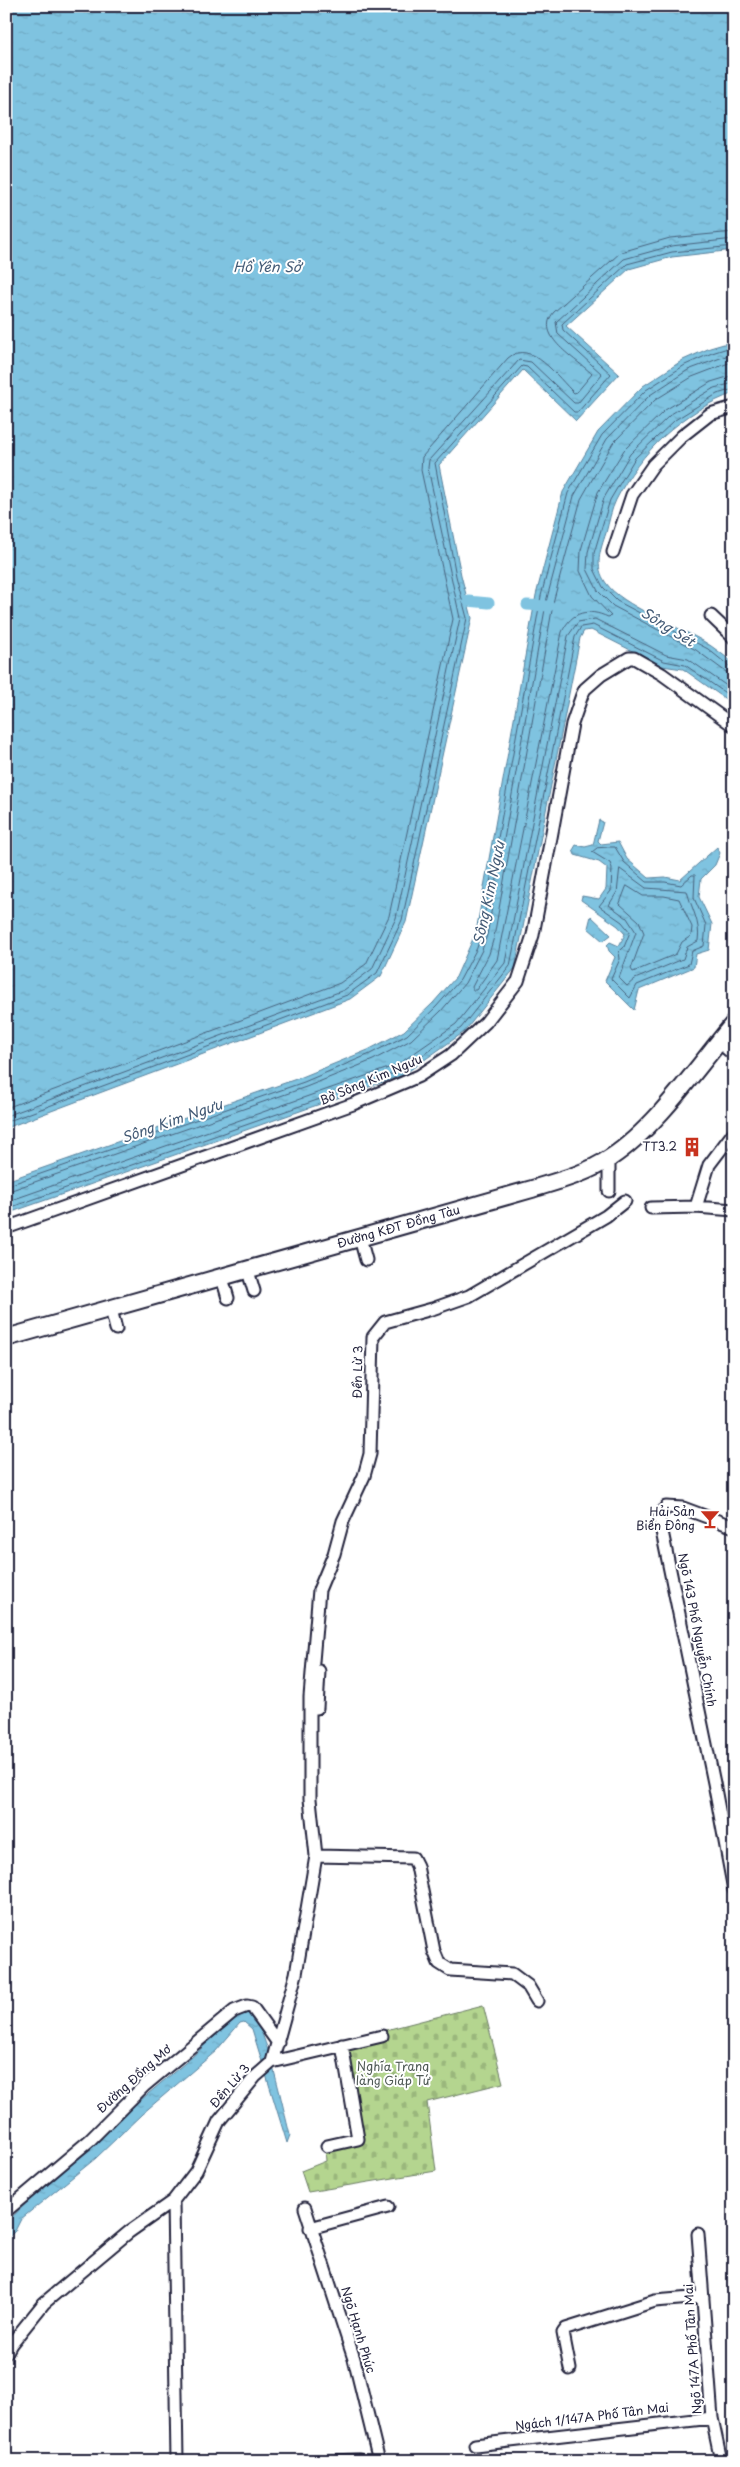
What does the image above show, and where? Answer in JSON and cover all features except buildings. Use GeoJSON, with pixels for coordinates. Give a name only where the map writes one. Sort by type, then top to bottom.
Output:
{"type":"FeatureCollection","features":[{"type":"Feature","properties":{"kind":"main road","name":"Đường KĐT Đồng Tàu"},"geometry":{"type":"LineString","coordinates":[[6,1338],[248,1271],[569,1178],[609,1159],[650,1123],[734,1023]]}},
{"type":"Feature","properties":{"kind":"street"},"geometry":{"type":"LineString","coordinates":[[613,552],[632,496],[653,464],[682,436],[710,414],[734,407]]}},
{"type":"Feature","properties":{"kind":"street"},"geometry":{"type":"LineString","coordinates":[[711,616],[734,638]]}},
{"type":"Feature","properties":{"kind":"street","name":"Bờ Sông Kim Ngưu"},"geometry":{"type":"LineString","coordinates":[[6,1228],[353,1104],[419,1076],[451,1055],[486,1022],[518,981],[533,935],[572,724],[585,689],[601,674],[629,658],[634,658],[662,674],[734,726]]}},
{"type":"Feature","properties":{"kind":"street"},"geometry":{"type":"LineString","coordinates":[[718,1042],[734,1055]]}},
{"type":"Feature","properties":{"kind":"street"},"geometry":{"type":"LineString","coordinates":[[696,1207],[709,1165],[734,1132]]}},
{"type":"Feature","properties":{"kind":"street"},"geometry":{"type":"LineString","coordinates":[[609,1159],[609,1191]]}},
{"type":"Feature","properties":{"kind":"street","name":"Đền Lừ 3"},"geometry":{"type":"LineString","coordinates":[[6,2353],[10,2344],[44,2303],[129,2232],[173,2201],[196,2171],[218,2121],[261,2071],[272,2062],[296,1974],[316,1856],[310,1799],[310,1697],[319,1590],[334,1554],[343,1521],[364,1476],[370,1454],[373,1337],[385,1322],[469,1296],[606,1216],[625,1201]]}},
{"type":"Feature","properties":{"kind":"street"},"geometry":{"type":"LineString","coordinates":[[651,1208],[696,1207],[734,1210]]}},
{"type":"Feature","properties":{"kind":"street"},"geometry":{"type":"LineString","coordinates":[[360,1238],[366,1260]]}},
{"type":"Feature","properties":{"kind":"street"},"geometry":{"type":"LineString","coordinates":[[248,1271],[254,1291]]}},
{"type":"Feature","properties":{"kind":"street"},"geometry":{"type":"LineString","coordinates":[[222,1278],[228,1298]]}},
{"type":"Feature","properties":{"kind":"street"},"geometry":{"type":"LineString","coordinates":[[111,1309],[116,1329]]}},
{"type":"Feature","properties":{"kind":"street","name":"Ngõ 143 Phố Nguyễn Chính"},"geometry":{"type":"LineString","coordinates":[[734,1527],[683,1508],[666,1507],[660,1517],[734,1890]]}},
{"type":"Feature","properties":{"kind":"street"},"geometry":{"type":"LineString","coordinates":[[316,1856],[412,1858],[417,1866],[434,1951],[439,1963],[450,1970],[512,1974],[528,1986],[537,2001]]}},
{"type":"Feature","properties":{"kind":"street","name":"Đường Đồng Mơ"},"geometry":{"type":"LineString","coordinates":[[6,2211],[90,2140],[144,2086],[234,2011],[247,2006],[252,2008],[278,2043]]}},
{"type":"Feature","properties":{"kind":"street"},"geometry":{"type":"LineString","coordinates":[[272,2062],[382,2036]]}},
{"type":"Feature","properties":{"kind":"street"},"geometry":{"type":"LineString","coordinates":[[327,2146],[358,2139],[342,2045]]}},
{"type":"Feature","properties":{"kind":"street"},"geometry":{"type":"LineString","coordinates":[[173,2201],[177,2461]]}},
{"type":"Feature","properties":{"kind":"street"},"geometry":{"type":"LineString","coordinates":[[310,2228],[388,2207]]}},
{"type":"Feature","properties":{"kind":"street","name":"Ngõ Hạnh Phúc"},"geometry":{"type":"LineString","coordinates":[[305,2208],[354,2359],[379,2461]]}},
{"type":"Feature","properties":{"kind":"street","name":"Ngõ 147A Phố Tân Mai"},"geometry":{"type":"LineString","coordinates":[[698,2234],[712,2418],[721,2461]]}},
{"type":"Feature","properties":{"kind":"street"},"geometry":{"type":"LineString","coordinates":[[570,2369],[563,2334],[566,2329],[655,2301],[703,2297]]}},
{"type":"Feature","properties":{"kind":"street","name":"Ngách 1/147A Phố Tân Mai"},"geometry":{"type":"LineString","coordinates":[[475,2445],[712,2418]]}},
{"type":"Feature","properties":{"kind":"street"},"geometry":{"type":"LineString","coordinates":[[328,2461],[359,2460]]}},
{"type":"Feature","properties":{"kind":"green space","name":"Nghĩa Trang làng Giáp Tứ"},"geometry":{"type":"Polygon","coordinates":[[[483,2005],[503,2083],[427,2102],[436,2171],[308,2192],[301,2171],[326,2161],[325,2148],[359,2140],[343,2041],[483,2005]]]}},
{"type":"Feature","properties":{"kind":"water","name":"Hồ Yên Sở"},"geometry":{"type":"Polygon","coordinates":[[[6,6],[734,6],[734,250],[672,257],[629,269],[566,326],[619,374],[576,421],[523,370],[439,465],[461,575],[472,618],[406,922],[381,976],[350,999],[6,1128],[6,6]]]}},
{"type":"Feature","properties":{"kind":"water"},"geometry":{"type":"Polygon","coordinates":[[[734,341],[734,393],[715,401],[681,422],[650,450],[637,466],[614,504],[600,552],[599,564],[602,577],[613,591],[651,615],[703,641],[734,663],[734,705],[683,669],[662,666],[591,630],[584,631],[580,638],[515,968],[464,1032],[403,1075],[6,1214],[6,1181],[302,1077],[368,1050],[404,1031],[456,977],[476,932],[536,595],[563,492],[598,432],[643,386],[683,360],[710,348],[734,341]]]}},
{"type":"Feature","properties":{"kind":"water"},"geometry":{"type":"Polygon","coordinates":[[[599,820],[603,822],[598,841],[601,844],[618,842],[627,859],[649,878],[665,877],[680,880],[717,847],[720,853],[715,865],[701,879],[699,897],[712,924],[709,950],[696,954],[694,967],[639,990],[634,1010],[605,981],[615,957],[609,951],[607,945],[610,942],[619,946],[625,934],[618,926],[581,900],[582,896],[599,899],[606,889],[607,868],[599,862],[575,855],[573,850],[576,845],[585,847],[593,845],[599,820]]]}},
{"type":"Feature","properties":{"kind":"water"},"geometry":{"type":"Polygon","coordinates":[[[591,916],[611,935],[603,941],[588,928],[591,916]]]}},
{"type":"Feature","properties":{"kind":"water"},"geometry":{"type":"Polygon","coordinates":[[[250,2013],[262,2035],[274,2070],[290,2135],[287,2143],[252,2029],[244,2022],[240,2023],[216,2051],[142,2114],[96,2158],[21,2219],[15,2231],[6,2240],[6,2223],[48,2182],[91,2149],[118,2119],[191,2058],[237,2015],[250,2013]]]}},
{"type":"Feature","properties":{"kind":"waterway"},"geometry":{"type":"LineString","coordinates":[[468,601],[489,603]]}},
{"type":"Feature","properties":{"kind":"waterway"},"geometry":{"type":"LineString","coordinates":[[527,605],[549,606]]}},
{"type":"Feature","properties":{"kind":"place","name":"TT3.2"},"geometry":{"type":"Point","coordinates":[692,1147]}},
{"type":"Feature","properties":{"kind":"place","name":"Hải Sản Biển Đông"},"geometry":{"type":"Point","coordinates":[710,1519]}},
{"type":"Feature","properties":{"kind":"water label","name":"Sông Sét"},"geometry":{"type":"Point","coordinates":[668,627]}},
{"type":"Feature","properties":{"kind":"water label","name":"Sông Kim Ngưu"},"geometry":{"type":"Point","coordinates":[489,893]}},
{"type":"Feature","properties":{"kind":"water label","name":"Sông Kim Ngưu"},"geometry":{"type":"Point","coordinates":[172,1121]}}]}
